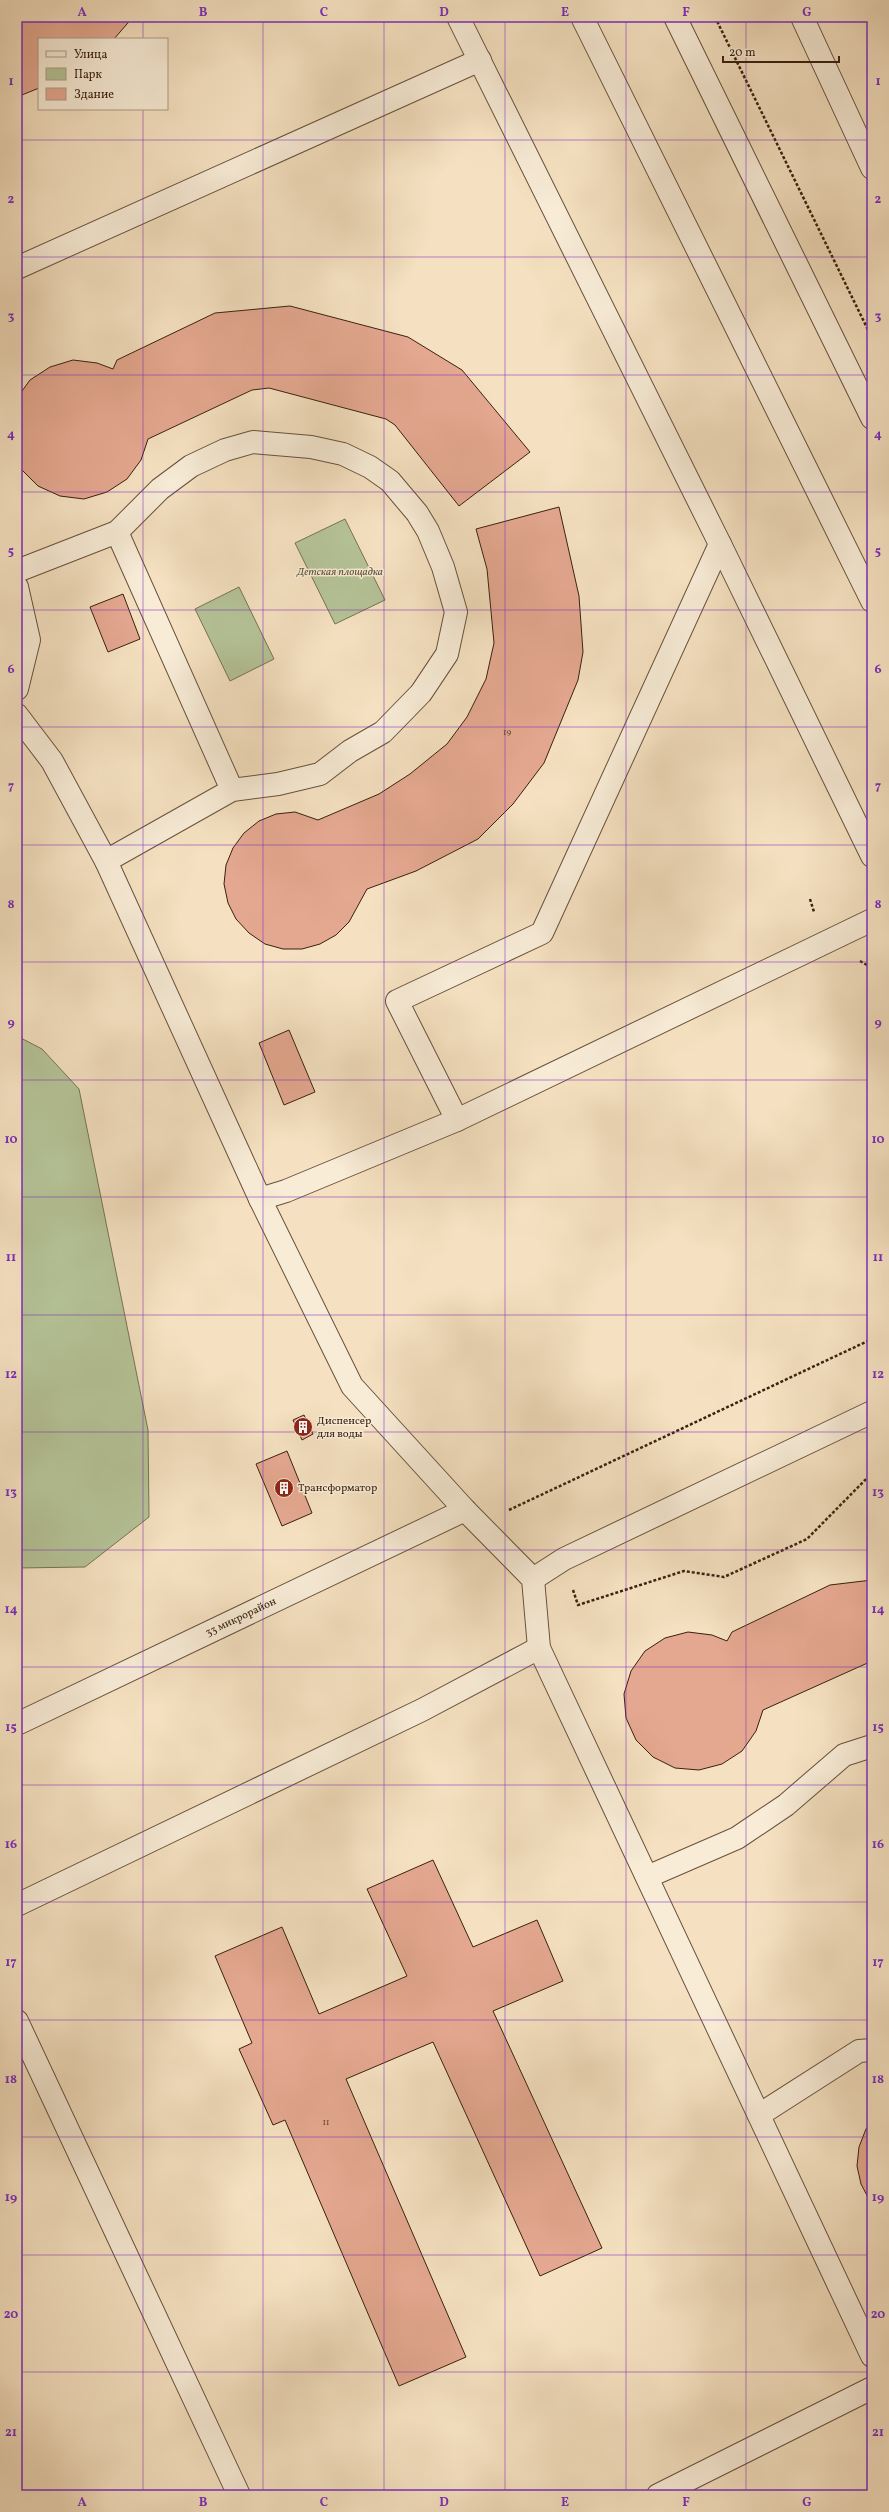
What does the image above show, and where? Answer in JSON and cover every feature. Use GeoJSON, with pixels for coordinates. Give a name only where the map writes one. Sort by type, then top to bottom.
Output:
{"type":"FeatureCollection","features":[{"type":"Feature","properties":{"kind":"street"},"geometry":{"type":"LineString","coordinates":[[458,17],[720,544],[872,856]]}},
{"type":"Feature","properties":{"kind":"street"},"geometry":{"type":"LineString","coordinates":[[582,17],[872,601]]}},
{"type":"Feature","properties":{"kind":"street"},"geometry":{"type":"LineString","coordinates":[[675,17],[872,418]]}},
{"type":"Feature","properties":{"kind":"street"},"geometry":{"type":"LineString","coordinates":[[802,17],[872,168]]}},
{"type":"Feature","properties":{"kind":"street"},"geometry":{"type":"LineString","coordinates":[[17,268],[480,60]]}},
{"type":"Feature","properties":{"kind":"street"},"geometry":{"type":"LineString","coordinates":[[17,571],[117,532],[160,489],[191,466],[225,450],[253,442],[311,447],[343,454],[370,467],[390,481],[403,494],[428,531],[443,567],[456,612],[446,654],[421,693],[383,732],[350,751],[320,774],[278,784],[232,790],[106,861]]}},
{"type":"Feature","properties":{"kind":"street"},"geometry":{"type":"LineString","coordinates":[[117,532],[232,790]]}},
{"type":"Feature","properties":{"kind":"street"},"geometry":{"type":"LineString","coordinates":[[457,1120],[397,1001],[542,933],[720,544]]}},
{"type":"Feature","properties":{"kind":"street"},"geometry":{"type":"LineString","coordinates":[[17,587],[29,640],[17,688]]}},
{"type":"Feature","properties":{"kind":"street"},"geometry":{"type":"LineString","coordinates":[[17,715],[52,761],[106,861],[260,1199],[352,1386],[465,1510],[533,1579],[539,1648],[872,2356]]}},
{"type":"Feature","properties":{"kind":"street"},"geometry":{"type":"LineString","coordinates":[[260,1199],[286,1191],[457,1120],[872,920]]}},
{"type":"Feature","properties":{"kind":"street"},"geometry":{"type":"LineString","coordinates":[[533,1579],[564,1559],[872,1412]]}},
{"type":"Feature","properties":{"kind":"street","name":"33 микрорайон"},"geometry":{"type":"LineString","coordinates":[[17,1724],[465,1510]]}},
{"type":"Feature","properties":{"kind":"street"},"geometry":{"type":"LineString","coordinates":[[17,1905],[422,1710],[539,1648]]}},
{"type":"Feature","properties":{"kind":"street"},"geometry":{"type":"LineString","coordinates":[[647,1877],[737,1838],[786,1805],[844,1755],[872,1746]]}},
{"type":"Feature","properties":{"kind":"street"},"geometry":{"type":"LineString","coordinates":[[17,2021],[239,2495]]}},
{"type":"Feature","properties":{"kind":"street"},"geometry":{"type":"LineString","coordinates":[[759,2115],[859,2051],[872,2050]]}},
{"type":"Feature","properties":{"kind":"street"},"geometry":{"type":"LineString","coordinates":[[658,2495],[872,2388]]}},
{"type":"Feature","properties":{"kind":"path"},"geometry":{"type":"LineString","coordinates":[[715,17],[872,338]]}},
{"type":"Feature","properties":{"kind":"path"},"geometry":{"type":"LineString","coordinates":[[514,1516],[508,1511],[872,1339]]}},
{"type":"Feature","properties":{"kind":"path"},"geometry":{"type":"LineString","coordinates":[[564,1559],[578,1605],[684,1570],[724,1577],[806,1539],[872,1473]]}},
{"type":"Feature","properties":{"kind":"green space","name":"Детская площадка"},"geometry":{"type":"Polygon","coordinates":[[[345,519],[385,600],[335,624],[295,543],[345,519]]]}},
{"type":"Feature","properties":{"kind":"green space"},"geometry":{"type":"Polygon","coordinates":[[[239,587],[274,659],[230,681],[195,609],[239,587]]]}},
{"type":"Feature","properties":{"kind":"green space"},"geometry":{"type":"Polygon","coordinates":[[[17,1036],[42,1049],[79,1089],[148,1430],[149,1517],[85,1567],[17,1568],[17,1036]]]}},
{"type":"Feature","properties":{"kind":"building"},"geometry":{"type":"Polygon","coordinates":[[[17,17],[133,17],[115,38],[38,38],[38,88],[17,97],[17,17]]]}},
{"type":"Feature","properties":{"kind":"building"},"geometry":{"type":"Polygon","coordinates":[[[290,306],[408,337],[462,370],[530,452],[459,506],[395,425],[386,419],[269,388],[252,390],[148,439],[141,460],[127,479],[107,492],[84,499],[60,496],[38,486],[21,469],[17,459],[17,398],[30,380],[50,367],[73,360],[97,363],[113,369],[117,360],[215,313],[290,306]]]}},
{"type":"Feature","properties":{"kind":"building"},"geometry":{"type":"Polygon","coordinates":[[[559,507],[579,596],[583,652],[578,680],[544,763],[513,804],[478,839],[416,871],[367,889],[349,922],[336,935],[320,944],[302,949],[283,949],[265,944],[249,933],[236,919],[228,903],[224,884],[226,865],[233,848],[244,833],[259,821],[276,814],[295,812],[318,820],[379,794],[410,774],[447,744],[467,717],[486,679],[494,643],[487,569],[476,529],[559,507]]]}},
{"type":"Feature","properties":{"kind":"building"},"geometry":{"type":"Polygon","coordinates":[[[123,594],[140,639],[108,652],[90,607],[123,594]]]}},
{"type":"Feature","properties":{"kind":"building"},"geometry":{"type":"Polygon","coordinates":[[[289,1030],[315,1092],[284,1105],[259,1043],[289,1030]]]}},
{"type":"Feature","properties":{"kind":"building","name":"Диспенсер для воды"},"geometry":{"type":"Polygon","coordinates":[[[304,1415],[313,1434],[302,1440],[293,1420],[304,1415]]]}},
{"type":"Feature","properties":{"kind":"building","name":"Трансформатор"},"geometry":{"type":"Polygon","coordinates":[[[287,1451],[312,1513],[282,1526],[256,1464],[287,1451]]]}},
{"type":"Feature","properties":{"kind":"building"},"geometry":{"type":"Polygon","coordinates":[[[872,1580],[872,1661],[763,1710],[756,1731],[742,1751],[722,1764],[699,1770],[675,1768],[653,1757],[636,1740],[626,1718],[624,1694],[631,1671],[645,1651],[665,1638],[688,1632],[712,1635],[727,1641],[732,1632],[830,1585],[872,1580]]]}},
{"type":"Feature","properties":{"kind":"building"},"geometry":{"type":"Polygon","coordinates":[[[433,1860],[473,1947],[537,1920],[563,1981],[493,2011],[602,2248],[540,2276],[433,2042],[346,2079],[466,2357],[399,2386],[285,2120],[273,2125],[239,2049],[252,2043],[215,1956],[282,1927],[319,2014],[407,1976],[367,1889],[433,1860]]]}},
{"type":"Feature","properties":{"kind":"building"},"geometry":{"type":"Polygon","coordinates":[[[872,2121],[872,2205],[861,2184],[857,2166],[859,2147],[866,2129],[872,2121]]]}},
{"type":"Feature","properties":{"kind":"place","name":"Диспенсер для воды"},"geometry":{"type":"Point","coordinates":[303,1427]}},
{"type":"Feature","properties":{"kind":"place","name":"Трансформатор"},"geometry":{"type":"Point","coordinates":[284,1488]}}]}
